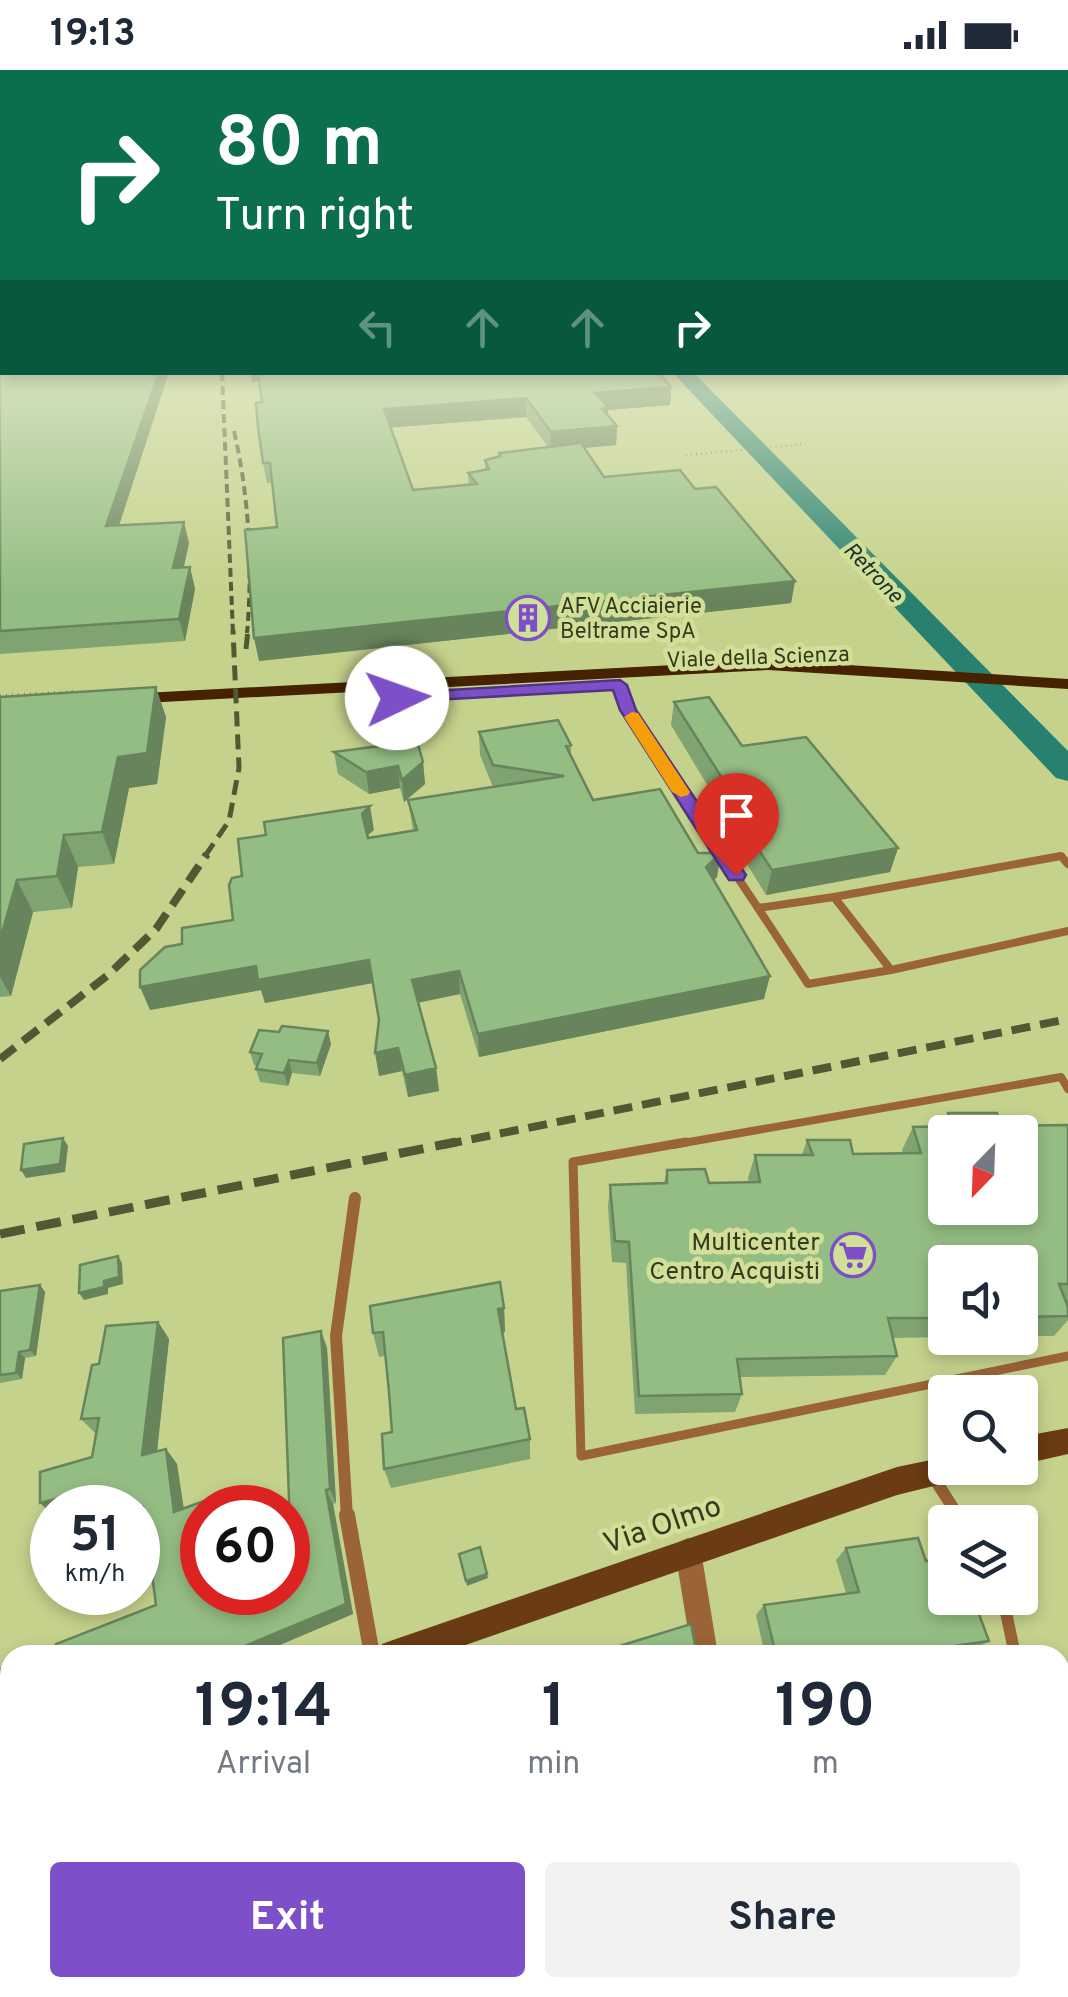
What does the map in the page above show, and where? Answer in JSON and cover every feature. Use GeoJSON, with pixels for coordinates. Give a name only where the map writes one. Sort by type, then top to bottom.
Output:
{"type":"FeatureCollection","features":[{"type":"Feature","properties":{"kind":"main road","name":"Viale della Scienza"},"geometry":{"type":"LineString","coordinates":[[98,700],[768,665],[1068,684]]}},
{"type":"Feature","properties":{"kind":"main road","name":"Viale della Scienza"},"geometry":{"type":"LineString","coordinates":[[118,712],[620,685],[920,674]]}},
{"type":"Feature","properties":{"kind":"main road"},"geometry":{"type":"LineString","coordinates":[[1038,1448],[1068,1441]]}},
{"type":"Feature","properties":{"kind":"main road","name":"Via Olmo"},"geometry":{"type":"LineString","coordinates":[[421,1645],[688,1551],[928,1475]]}},
{"type":"Feature","properties":{"kind":"street"},"geometry":{"type":"LineString","coordinates":[[355,1198],[336,1336],[346,1511],[370,1645]]}},
{"type":"Feature","properties":{"kind":"street"},"geometry":{"type":"LineString","coordinates":[[688,1551],[703,1645]]}},
{"type":"Feature","properties":{"kind":"lane"},"geometry":{"type":"LineString","coordinates":[[620,685],[628,710],[808,984],[1068,931]]}},
{"type":"Feature","properties":{"kind":"lane"},"geometry":{"type":"LineString","coordinates":[[758,908],[1060,856],[1068,864]]}},
{"type":"Feature","properties":{"kind":"lane"},"geometry":{"type":"LineString","coordinates":[[834,897],[891,970]]}},
{"type":"Feature","properties":{"kind":"lane"},"geometry":{"type":"LineString","coordinates":[[1068,1089],[1061,1076],[573,1162],[581,1456],[1068,1356]]}},
{"type":"Feature","properties":{"kind":"lane"},"geometry":{"type":"LineString","coordinates":[[1007,1615],[1013,1645]]}},
{"type":"Feature","properties":{"kind":"path"},"geometry":{"type":"LineString","coordinates":[[686,454],[806,444]]}},
{"type":"Feature","properties":{"kind":"building"},"geometry":{"type":"Polygon","coordinates":[[[0,414],[145,414],[106,526],[184,522],[173,568],[190,567],[179,619],[0,631],[0,414]]]}},
{"type":"Feature","properties":{"kind":"building"},"geometry":{"type":"Polygon","coordinates":[[[257,414],[386,414],[413,490],[477,484],[468,473],[489,469],[485,460],[501,456],[499,453],[581,443],[604,477],[680,470],[695,489],[716,487],[795,581],[254,638],[245,530],[277,527],[270,463],[263,463],[257,414]]]}},
{"type":"Feature","properties":{"kind":"building"},"geometry":{"type":"Polygon","coordinates":[[[538,414],[606,414],[617,426],[551,432],[538,414]]]}},
{"type":"Feature","properties":{"kind":"building"},"geometry":{"type":"Polygon","coordinates":[[[156,687],[147,753],[118,757],[102,832],[64,835],[57,876],[17,880],[0,940],[0,697],[156,687]]]}},
{"type":"Feature","properties":{"kind":"building"},"geometry":{"type":"Polygon","coordinates":[[[709,697],[742,746],[806,737],[898,848],[772,870],[725,798],[734,797],[674,702],[709,697]]]}},
{"type":"Feature","properties":{"kind":"building"},"geometry":{"type":"Polygon","coordinates":[[[558,720],[571,745],[566,746],[593,800],[660,789],[698,853],[721,853],[706,867],[770,976],[478,1034],[459,971],[412,980],[436,1068],[405,1075],[398,1048],[375,1053],[379,1020],[369,960],[258,980],[256,966],[140,987],[140,970],[165,947],[182,944],[182,928],[233,920],[229,885],[232,878],[242,876],[238,839],[266,835],[264,822],[370,806],[362,814],[368,838],[417,830],[408,800],[564,776],[493,765],[479,732],[558,720]]]}},
{"type":"Feature","properties":{"kind":"building"},"geometry":{"type":"Polygon","coordinates":[[[417,741],[423,762],[402,780],[398,766],[366,772],[334,752],[417,741]]]}},
{"type":"Feature","properties":{"kind":"building"},"geometry":{"type":"Polygon","coordinates":[[[282,1026],[328,1031],[317,1063],[289,1060],[284,1073],[256,1069],[262,1054],[250,1052],[259,1030],[279,1032],[282,1026]]]}},
{"type":"Feature","properties":{"kind":"building"},"geometry":{"type":"Polygon","coordinates":[[[948,1113],[997,1113],[998,1115],[948,1113]]]}},
{"type":"Feature","properties":{"kind":"building"},"geometry":{"type":"Polygon","coordinates":[[[1038,1125],[1068,1125],[1068,1284],[1059,1284],[1068,1316],[1038,1317],[1038,1245],[928,1245],[928,1318],[888,1318],[897,1356],[737,1359],[742,1394],[639,1396],[629,1242],[615,1241],[610,1185],[667,1183],[667,1170],[705,1169],[709,1183],[760,1182],[755,1155],[813,1155],[807,1140],[850,1140],[853,1154],[921,1153],[913,1127],[928,1127],[928,1225],[1038,1225],[1038,1125]]]}},
{"type":"Feature","properties":{"kind":"building"},"geometry":{"type":"Polygon","coordinates":[[[63,1138],[60,1164],[21,1170],[24,1144],[63,1138]]]}},
{"type":"Feature","properties":{"kind":"building"},"geometry":{"type":"Polygon","coordinates":[[[118,1256],[119,1277],[104,1281],[104,1287],[79,1293],[80,1265],[118,1256]]]}},
{"type":"Feature","properties":{"kind":"building"},"geometry":{"type":"Polygon","coordinates":[[[500,1282],[504,1308],[498,1309],[516,1409],[524,1408],[530,1439],[384,1469],[382,1434],[392,1432],[389,1392],[383,1332],[373,1333],[370,1306],[500,1282]]]}},
{"type":"Feature","properties":{"kind":"building"},"geometry":{"type":"Polygon","coordinates":[[[40,1285],[30,1350],[19,1352],[16,1373],[0,1375],[0,1291],[40,1285]]]}},
{"type":"Feature","properties":{"kind":"building"},"geometry":{"type":"Polygon","coordinates":[[[158,1322],[142,1455],[166,1449],[174,1512],[180,1510],[180,1615],[310,1615],[310,1485],[289,1485],[283,1338],[321,1331],[330,1489],[326,1490],[346,1604],[247,1645],[56,1645],[130,1615],[160,1615],[160,1485],[40,1485],[40,1472],[92,1457],[99,1418],[81,1419],[92,1365],[99,1364],[106,1326],[158,1322]]]}},
{"type":"Feature","properties":{"kind":"building"},"geometry":{"type":"Polygon","coordinates":[[[918,1538],[928,1561],[928,1615],[979,1615],[989,1641],[961,1645],[774,1645],[764,1605],[859,1592],[846,1548],[918,1538]]]}},
{"type":"Feature","properties":{"kind":"building"},"geometry":{"type":"Polygon","coordinates":[[[480,1547],[487,1574],[466,1581],[459,1554],[480,1547]]]}},
{"type":"Feature","properties":{"kind":"building"},"geometry":{"type":"Polygon","coordinates":[[[691,1624],[695,1645],[623,1645],[691,1624]]]}},
{"type":"Feature","properties":{"kind":"waterway","name":"Retrone"},"geometry":{"type":"LineString","coordinates":[[722,414],[1068,771]]}},
{"type":"Feature","properties":{"kind":"railway"},"geometry":{"type":"LineString","coordinates":[[224,414],[233,633]]}},
{"type":"Feature","properties":{"kind":"railway"},"geometry":{"type":"LineString","coordinates":[[234,431],[248,532],[247,633]]}},
{"type":"Feature","properties":{"kind":"railway"},"geometry":{"type":"LineString","coordinates":[[205,856],[229,821],[239,768],[233,630]]}},
{"type":"Feature","properties":{"kind":"railway"},"geometry":{"type":"LineString","coordinates":[[246,649],[248,630]]}},
{"type":"Feature","properties":{"kind":"railway"},"geometry":{"type":"LineString","coordinates":[[0,1059],[108,975],[156,929],[207,854]]}},
{"type":"Feature","properties":{"kind":"railway"},"geometry":{"type":"LineString","coordinates":[[443,1145],[1068,1019]]}},
{"type":"Feature","properties":{"kind":"railway"},"geometry":{"type":"LineString","coordinates":[[0,1234],[456,1142]]}},
{"type":"Feature","properties":{"kind":"slow traffic"},"geometry":{"type":"LineString","coordinates":[[632,717],[681,792]]}},
{"type":"Feature","properties":{"kind":"place","name":"AFV Acciaierie Beltrame SpA"},"geometry":{"type":"Point","coordinates":[528,618]}},
{"type":"Feature","properties":{"kind":"place","name":"Multicenter Centro Acquisti"},"geometry":{"type":"Point","coordinates":[853,1255]}},
{"type":"Feature","properties":{"kind":"route"},"geometry":{"type":"LineString","coordinates":[[397,698],[620,685],[628,710],[736,875]]}}]}
